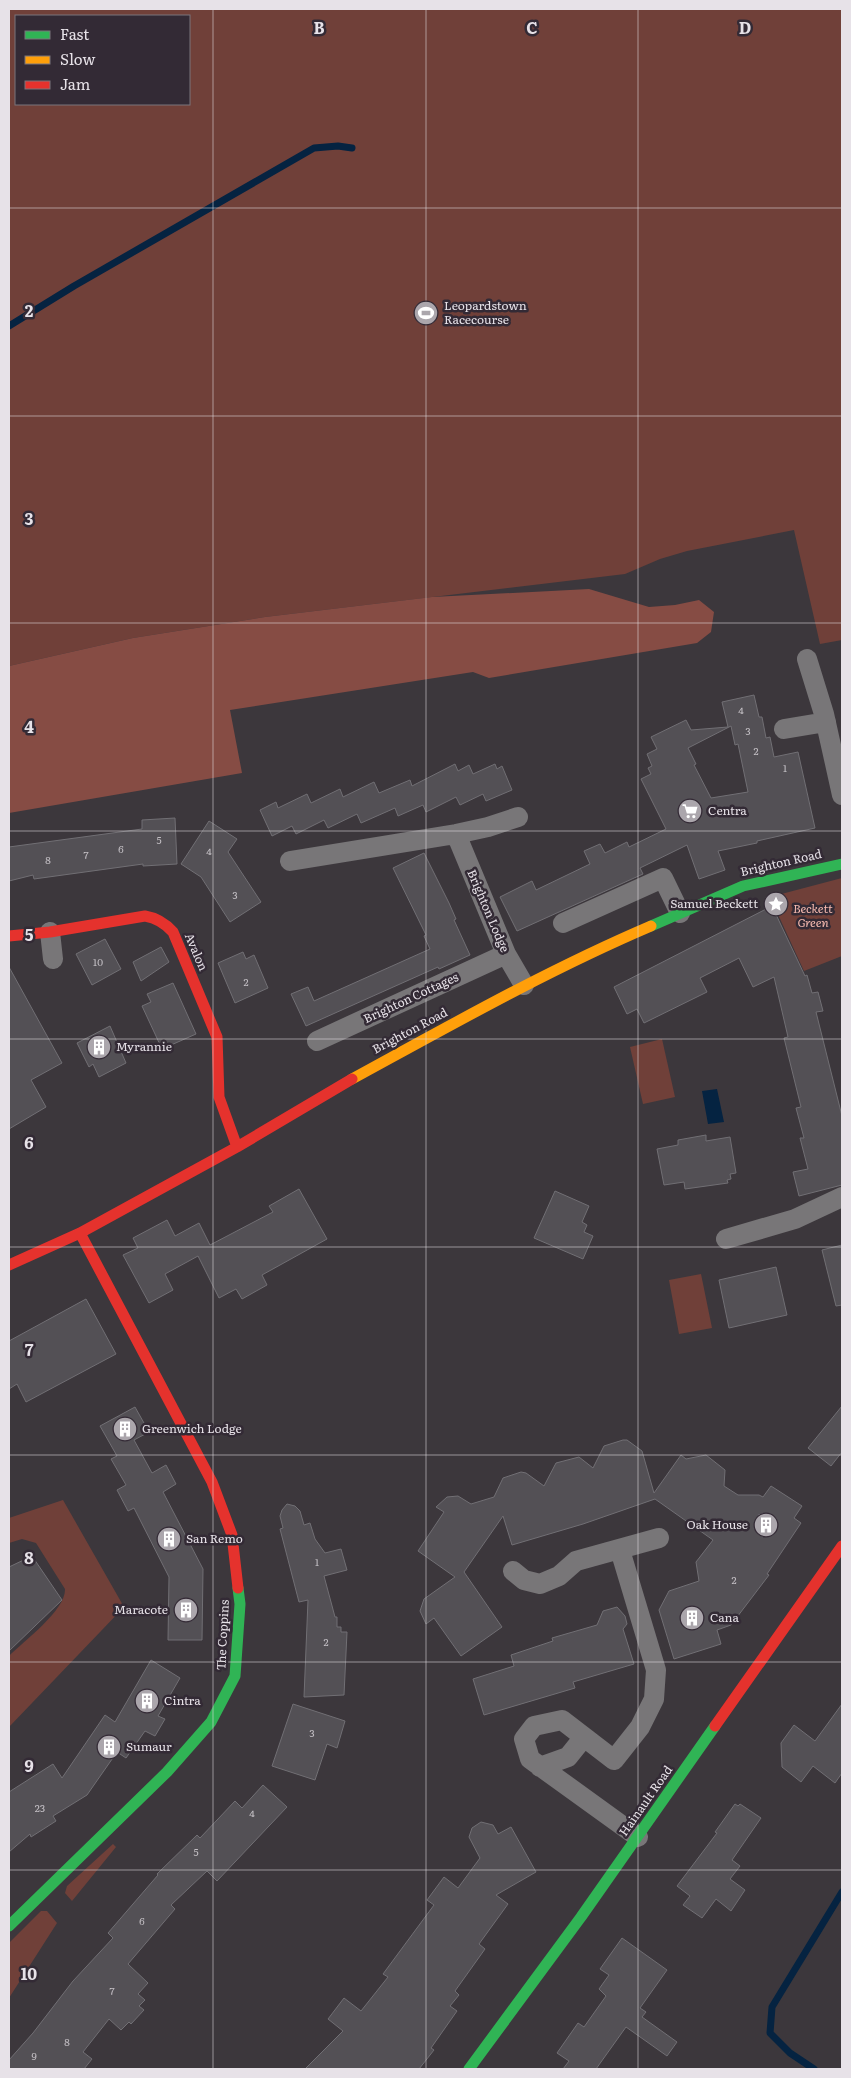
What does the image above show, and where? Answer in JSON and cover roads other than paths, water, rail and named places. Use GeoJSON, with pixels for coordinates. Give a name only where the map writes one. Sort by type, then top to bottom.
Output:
{"type":"FeatureCollection","features":[{"type":"Feature","properties":{"kind":"street"},"geometry":{"type":"LineString","coordinates":[[807,659],[826,722],[842,795]]}},
{"type":"Feature","properties":{"kind":"street"},"geometry":{"type":"LineString","coordinates":[[784,729],[826,722]]}},
{"type":"Feature","properties":{"kind":"street"},"geometry":{"type":"LineString","coordinates":[[290,862],[313,868],[488,827],[518,817]]}},
{"type":"Feature","properties":{"kind":"street","name":"Brighton Lodge"},"geometry":{"type":"LineString","coordinates":[[456,834],[506,954],[524,986]]}},
{"type":"Feature","properties":{"kind":"street","name":"Brighton Road"},"geometry":{"type":"LineString","coordinates":[[9,1265],[80,1233],[238,1147],[346,1082],[593,951],[743,886],[842,864]]}},
{"type":"Feature","properties":{"kind":"street"},"geometry":{"type":"LineString","coordinates":[[563,923],[664,878],[680,912]]}},
{"type":"Feature","properties":{"kind":"street","name":"Avalon"},"geometry":{"type":"LineString","coordinates":[[9,936],[50,932],[145,916],[156,917],[165,923],[173,932],[217,1037],[219,1052],[217,1081],[220,1102],[238,1147]]}},
{"type":"Feature","properties":{"kind":"street"},"geometry":{"type":"LineString","coordinates":[[50,932],[53,959]]}},
{"type":"Feature","properties":{"kind":"street","name":"Brighton Cottages"},"geometry":{"type":"LineString","coordinates":[[317,1041],[506,954]]}},
{"type":"Feature","properties":{"kind":"street"},"geometry":{"type":"LineString","coordinates":[[726,1239],[795,1219],[842,1197]]}},
{"type":"Feature","properties":{"kind":"street","name":"The Coppins"},"geometry":{"type":"LineString","coordinates":[[9,1926],[167,1772],[211,1722],[235,1676],[240,1604],[232,1535],[212,1482],[80,1233]]}},
{"type":"Feature","properties":{"kind":"street"},"geometry":{"type":"LineString","coordinates":[[512,1571],[524,1580],[540,1584],[559,1576],[576,1561],[659,1538]]}},
{"type":"Feature","properties":{"kind":"street","name":"Hainault Road"},"geometry":{"type":"LineString","coordinates":[[469,2069],[581,1917],[842,1546]]}},
{"type":"Feature","properties":{"kind":"street"},"geometry":{"type":"LineString","coordinates":[[620,1550],[656,1670],[654,1699],[640,1727],[614,1760],[562,1720],[534,1726],[524,1739],[530,1759],[638,1837]]}},
{"type":"Feature","properties":{"kind":"street"},"geometry":{"type":"LineString","coordinates":[[540,1767],[568,1757],[584,1737]]}},
{"type":"Feature","properties":{"kind":"water"},"geometry":{"type":"Polygon","coordinates":[[[717,1089],[724,1122],[708,1124],[702,1091],[717,1089]]]}},
{"type":"Feature","properties":{"kind":"waterway"},"geometry":{"type":"LineString","coordinates":[[9,326],[74,286],[314,148],[338,146],[352,148]]}},
{"type":"Feature","properties":{"kind":"waterway"},"geometry":{"type":"LineString","coordinates":[[814,2069],[790,2053],[770,2033],[772,2007],[842,1892]]}},
{"type":"Feature","properties":{"kind":"place","name":"Leopardstown Racecourse"},"geometry":{"type":"Point","coordinates":[426,313]}},
{"type":"Feature","properties":{"kind":"place","name":"Centra"},"geometry":{"type":"Point","coordinates":[690,811]}},
{"type":"Feature","properties":{"kind":"place","name":"Samuel Beckett"},"geometry":{"type":"Point","coordinates":[776,904]}},
{"type":"Feature","properties":{"kind":"place","name":"Myrannie"},"geometry":{"type":"Point","coordinates":[99,1047]}},
{"type":"Feature","properties":{"kind":"place","name":"Greenwich Lodge"},"geometry":{"type":"Point","coordinates":[125,1429]}},
{"type":"Feature","properties":{"kind":"place","name":"Oak House"},"geometry":{"type":"Point","coordinates":[766,1525]}},
{"type":"Feature","properties":{"kind":"place","name":"San Remo"},"geometry":{"type":"Point","coordinates":[169,1539]}},
{"type":"Feature","properties":{"kind":"place","name":"Maracote"},"geometry":{"type":"Point","coordinates":[186,1610]}},
{"type":"Feature","properties":{"kind":"place","name":"Cana"},"geometry":{"type":"Point","coordinates":[692,1618]}},
{"type":"Feature","properties":{"kind":"place","name":"Cintra"},"geometry":{"type":"Point","coordinates":[147,1701]}},
{"type":"Feature","properties":{"kind":"place","name":"Sumaur"},"geometry":{"type":"Point","coordinates":[109,1747]}},
{"type":"Feature","properties":{"kind":"park label","name":"Beckett Green"},"geometry":{"type":"Point","coordinates":[813,916]}}]}
